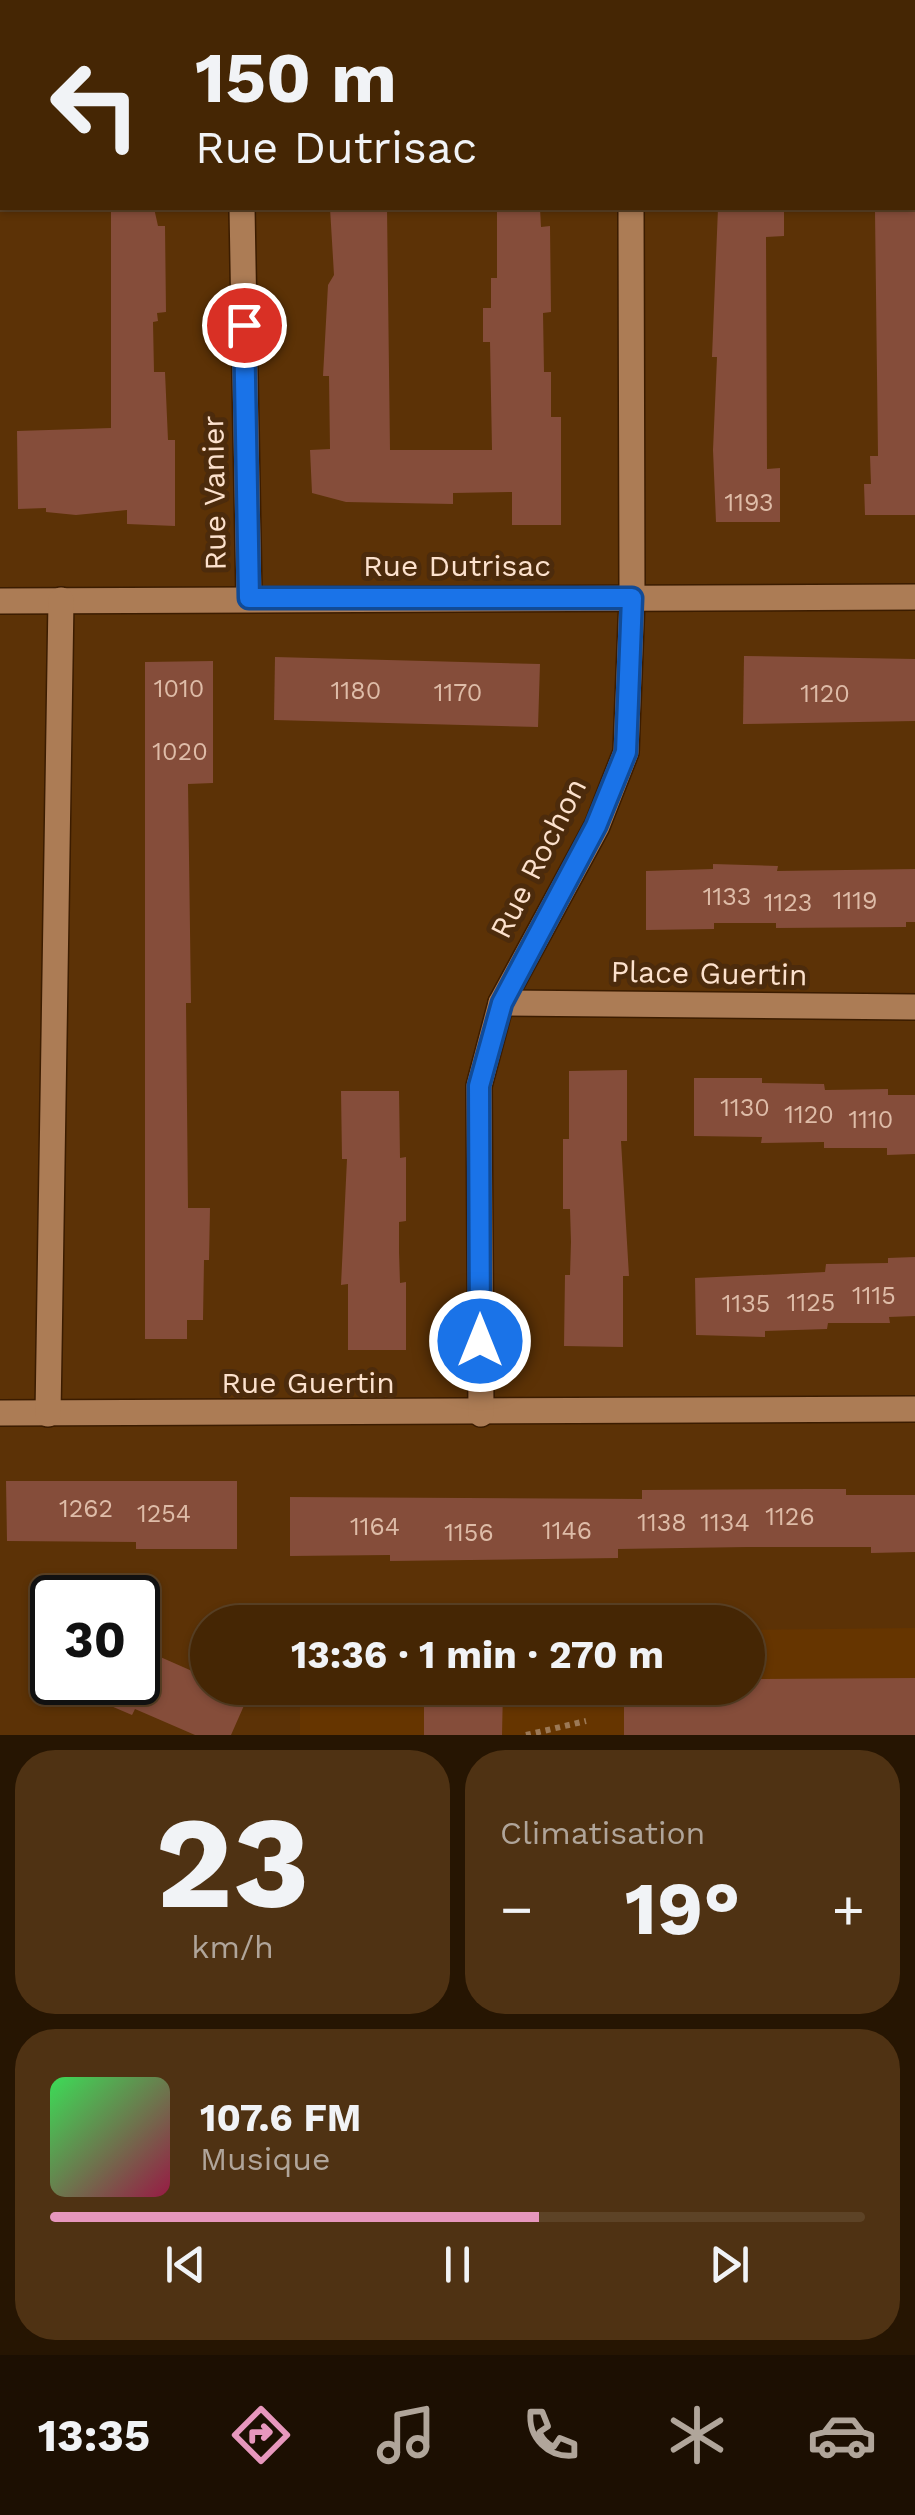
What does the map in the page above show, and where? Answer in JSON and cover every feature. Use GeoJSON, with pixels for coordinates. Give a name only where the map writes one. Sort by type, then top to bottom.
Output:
{"type":"FeatureCollection","features":[{"type":"Feature","properties":{"kind":"street","name":"Rue Vanier"},"geometry":{"type":"LineString","coordinates":[[242,210],[249,598]]}},
{"type":"Feature","properties":{"kind":"street","name":"Rue Rochon"},"geometry":{"type":"LineString","coordinates":[[481,1414],[479,1086],[502,1003],[596,826],[626,752],[632,598],[631,210]]}},
{"type":"Feature","properties":{"kind":"street","name":"Rue Dutrisac"},"geometry":{"type":"LineString","coordinates":[[0,601],[915,597]]}},
{"type":"Feature","properties":{"kind":"street"},"geometry":{"type":"LineString","coordinates":[[48,1414],[61,600]]}},
{"type":"Feature","properties":{"kind":"street","name":"Place Guertin"},"geometry":{"type":"LineString","coordinates":[[502,1003],[915,1008]]}},
{"type":"Feature","properties":{"kind":"street","name":"Rue Guertin"},"geometry":{"type":"LineString","coordinates":[[0,1413],[481,1414],[915,1409]]}},
{"type":"Feature","properties":{"kind":"path"},"geometry":{"type":"LineString","coordinates":[[526,1735],[586,1721]]}},
{"type":"Feature","properties":{"kind":"path"},"geometry":{"type":"LineString","coordinates":[[568,1725],[570,1735]]}},
{"type":"Feature","properties":{"kind":"shaded area"},"geometry":{"type":"Polygon","coordinates":[[[915,1628],[915,1735],[300,1735],[300,1705],[765,1705],[765,1630],[915,1628]]]}},
{"type":"Feature","properties":{"kind":"building"},"geometry":{"type":"Polygon","coordinates":[[[111,210],[154,210],[158,226],[165,226],[166,312],[157,313],[158,321],[153,322],[154,372],[165,372],[168,440],[175,440],[175,526],[127,524],[127,510],[76,515],[46,512],[46,508],[18,509],[17,431],[111,428],[111,210]]]}},
{"type":"Feature","properties":{"kind":"building"},"geometry":{"type":"Polygon","coordinates":[[[330,210],[387,210],[390,450],[492,450],[490,342],[483,342],[483,308],[491,308],[491,278],[497,278],[497,210],[540,210],[541,227],[550,226],[551,312],[543,313],[544,372],[551,372],[551,417],[561,417],[561,525],[512,525],[512,492],[453,493],[453,504],[346,502],[312,493],[310,450],[330,449],[329,376],[323,376],[328,285],[334,275],[330,210]]]}},
{"type":"Feature","properties":{"kind":"building"},"geometry":{"type":"Polygon","coordinates":[[[718,210],[784,210],[784,236],[766,237],[767,469],[780,468],[780,522],[716,522],[713,450],[717,357],[712,357],[718,210]]]}},
{"type":"Feature","properties":{"kind":"building"},"geometry":{"type":"Polygon","coordinates":[[[875,212],[915,212],[915,515],[865,515],[864,484],[871,484],[870,456],[878,456],[875,212]]]}},
{"type":"Feature","properties":{"kind":"building"},"geometry":{"type":"Polygon","coordinates":[[[744,656],[915,659],[915,721],[743,724],[744,656]]]}},
{"type":"Feature","properties":{"kind":"building"},"geometry":{"type":"Polygon","coordinates":[[[275,657],[540,664],[538,727],[274,720],[275,657]]]}},
{"type":"Feature","properties":{"kind":"building"},"geometry":{"type":"Polygon","coordinates":[[[213,661],[213,783],[188,784],[188,1208],[210,1208],[203,1320],[187,1320],[187,1339],[145,1339],[145,662],[213,661]]]}},
{"type":"Feature","properties":{"kind":"building"},"geometry":{"type":"Polygon","coordinates":[[[713,864],[778,866],[777,871],[915,869],[915,922],[906,922],[906,927],[776,928],[776,923],[714,923],[714,929],[646,930],[646,871],[713,869],[713,864]]]}},
{"type":"Feature","properties":{"kind":"building"},"geometry":{"type":"Polygon","coordinates":[[[627,1070],[627,1141],[621,1141],[629,1276],[623,1276],[623,1347],[564,1346],[565,1275],[570,1275],[571,1242],[570,1209],[563,1209],[563,1139],[569,1139],[569,1071],[627,1070]]]}},
{"type":"Feature","properties":{"kind":"building"},"geometry":{"type":"Polygon","coordinates":[[[694,1078],[762,1078],[762,1083],[824,1084],[825,1090],[888,1089],[888,1095],[915,1095],[915,1154],[887,1155],[887,1148],[824,1148],[824,1142],[761,1143],[762,1137],[694,1136],[694,1078]]]}},
{"type":"Feature","properties":{"kind":"building"},"geometry":{"type":"Polygon","coordinates":[[[341,1091],[399,1091],[400,1158],[406,1157],[406,1221],[399,1222],[399,1252],[400,1283],[406,1282],[406,1350],[348,1350],[348,1284],[341,1285],[347,1159],[342,1159],[341,1091]]]}},
{"type":"Feature","properties":{"kind":"building"},"geometry":{"type":"Polygon","coordinates":[[[915,1257],[915,1316],[889,1317],[890,1323],[828,1323],[827,1329],[765,1331],[765,1337],[696,1335],[695,1278],[825,1272],[826,1264],[888,1263],[888,1258],[915,1257]]]}},
{"type":"Feature","properties":{"kind":"building"},"geometry":{"type":"Polygon","coordinates":[[[6,1481],[237,1481],[237,1549],[136,1549],[136,1542],[7,1541],[6,1481]]]}},
{"type":"Feature","properties":{"kind":"building"},"geometry":{"type":"Polygon","coordinates":[[[846,1489],[846,1495],[915,1495],[915,1552],[871,1553],[871,1547],[747,1547],[618,1549],[618,1558],[390,1561],[390,1555],[290,1556],[290,1497],[642,1499],[642,1490],[846,1489]]]}},
{"type":"Feature","properties":{"kind":"building"},"geometry":{"type":"Polygon","coordinates":[[[160,1657],[190,1670],[190,1705],[244,1705],[231,1735],[195,1735],[135,1709],[132,1715],[109,1705],[160,1705],[160,1657]]]}},
{"type":"Feature","properties":{"kind":"building"},"geometry":{"type":"Polygon","coordinates":[[[915,1678],[915,1735],[624,1735],[624,1705],[765,1705],[765,1679],[915,1678]]]}},
{"type":"Feature","properties":{"kind":"building"},"geometry":{"type":"Polygon","coordinates":[[[424,1705],[503,1705],[502,1735],[424,1735],[424,1705]]]}},
{"type":"Feature","properties":{"kind":"route"},"geometry":{"type":"LineString","coordinates":[[244,325],[249,598],[632,598],[626,752],[596,826],[526,951],[502,1003],[479,1086],[480,1341]]}}]}
